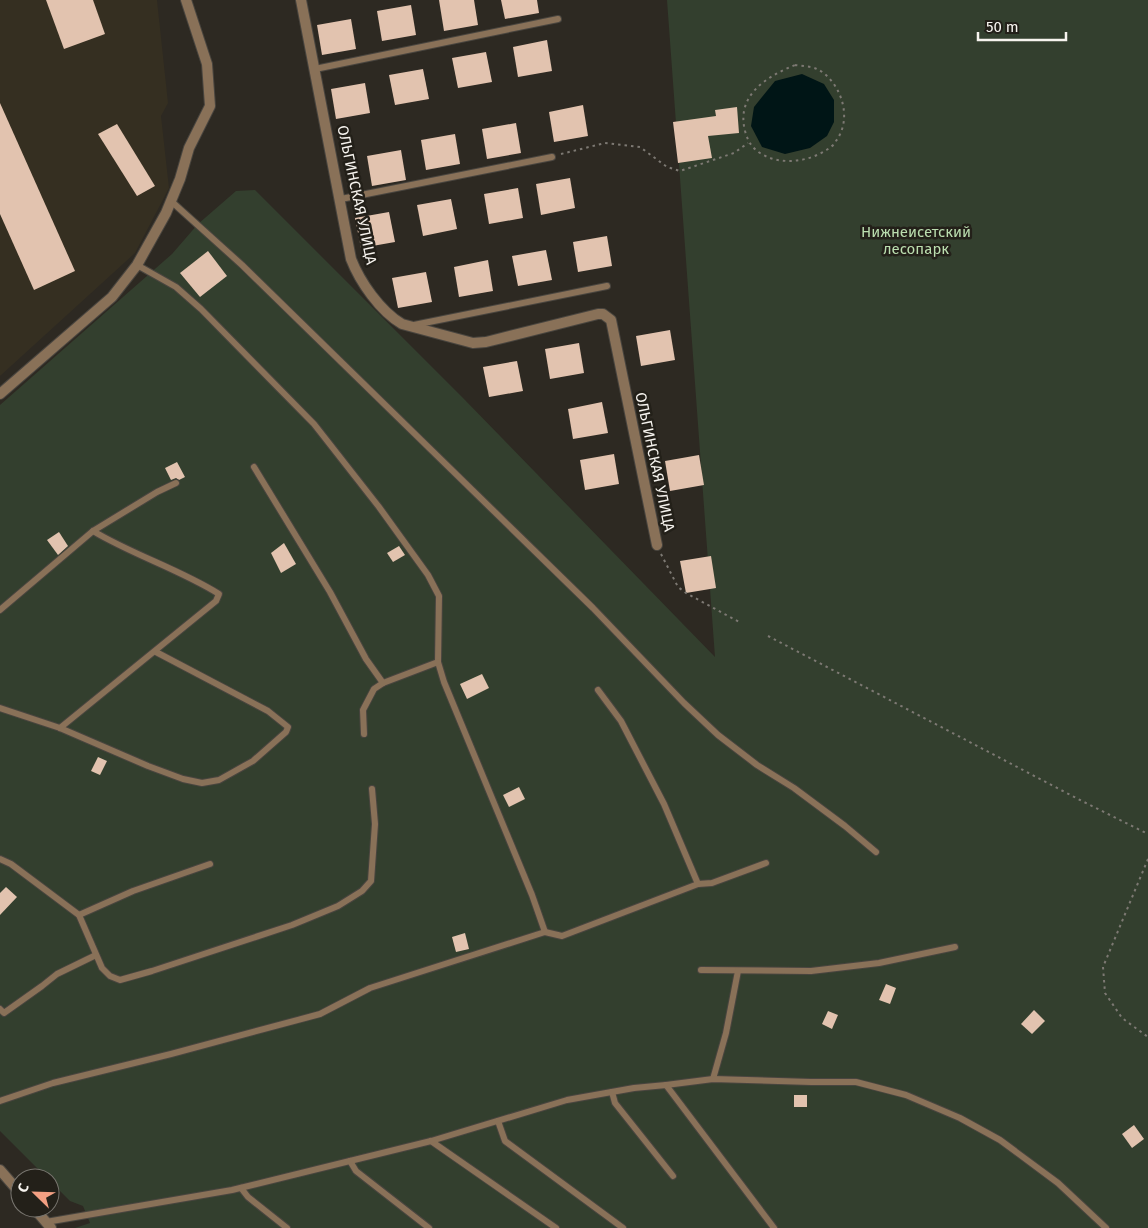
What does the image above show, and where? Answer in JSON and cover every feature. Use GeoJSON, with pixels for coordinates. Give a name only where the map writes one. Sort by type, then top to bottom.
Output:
{"type":"FeatureCollection","features":[{"type":"Feature","properties":{"kind":"street"},"geometry":{"type":"LineString","coordinates":[[0,394],[112,296],[138,265],[171,201],[189,148],[210,106],[207,64],[186,0]]}},
{"type":"Feature","properties":{"kind":"street","name":"ОЛЬГИНСКАЯ УЛИЦА"},"geometry":{"type":"LineString","coordinates":[[301,0],[352,259],[360,278],[369,292],[393,318],[408,327],[466,343],[478,343],[598,314],[607,316],[610,320],[657,546]]}},
{"type":"Feature","properties":{"kind":"street"},"geometry":{"type":"LineString","coordinates":[[0,1170],[10,1182]]}},
{"type":"Feature","properties":{"kind":"lane"},"geometry":{"type":"LineString","coordinates":[[315,69],[558,19]]}},
{"type":"Feature","properties":{"kind":"lane"},"geometry":{"type":"LineString","coordinates":[[341,199],[552,157]]}},
{"type":"Feature","properties":{"kind":"lane"},"geometry":{"type":"LineString","coordinates":[[171,201],[242,265],[593,608],[684,703],[718,735],[757,765],[801,794],[876,852]]}},
{"type":"Feature","properties":{"kind":"lane"},"geometry":{"type":"LineString","coordinates":[[138,265],[176,287],[314,424],[379,507],[428,575],[439,596],[438,662],[444,682],[532,895],[545,932]]}},
{"type":"Feature","properties":{"kind":"lane"},"geometry":{"type":"LineString","coordinates":[[408,327],[606,286]]}},
{"type":"Feature","properties":{"kind":"lane"},"geometry":{"type":"LineString","coordinates":[[254,467],[330,592],[366,659],[383,683]]}},
{"type":"Feature","properties":{"kind":"lane"},"geometry":{"type":"LineString","coordinates":[[0,610],[93,531],[156,492],[176,483]]}},
{"type":"Feature","properties":{"kind":"lane"},"geometry":{"type":"LineString","coordinates":[[60,728],[108,688],[156,652],[216,601],[219,594],[202,584],[111,542],[93,531]]}},
{"type":"Feature","properties":{"kind":"lane"},"geometry":{"type":"LineString","coordinates":[[0,708],[60,728],[183,779],[202,783],[219,780],[253,761],[286,732],[288,727],[268,711],[156,652]]}},
{"type":"Feature","properties":{"kind":"lane"},"geometry":{"type":"LineString","coordinates":[[364,734],[363,710],[374,689],[383,683],[438,662]]}},
{"type":"Feature","properties":{"kind":"lane"},"geometry":{"type":"LineString","coordinates":[[598,690],[621,721],[664,804],[698,884]]}},
{"type":"Feature","properties":{"kind":"lane"},"geometry":{"type":"LineString","coordinates":[[0,859],[11,864],[79,915],[102,968],[110,976],[120,980],[152,972],[292,925],[338,906],[362,891],[371,881],[374,824],[372,789]]}},
{"type":"Feature","properties":{"kind":"lane"},"geometry":{"type":"LineString","coordinates":[[0,1101],[53,1083],[320,1014],[370,988],[545,932],[562,936],[698,884],[712,883],[766,862]]}},
{"type":"Feature","properties":{"kind":"lane"},"geometry":{"type":"LineString","coordinates":[[79,915],[133,891],[210,864]]}},
{"type":"Feature","properties":{"kind":"lane"},"geometry":{"type":"LineString","coordinates":[[701,970],[811,971],[879,963],[955,948]]}},
{"type":"Feature","properties":{"kind":"lane"},"geometry":{"type":"LineString","coordinates":[[0,1009],[4,1013],[57,974],[96,955]]}},
{"type":"Feature","properties":{"kind":"lane"},"geometry":{"type":"LineString","coordinates":[[713,1079],[726,1033],[738,971]]}},
{"type":"Feature","properties":{"kind":"lane"},"geometry":{"type":"LineString","coordinates":[[49,1225],[241,1188],[431,1141],[567,1100],[612,1092],[713,1079],[856,1082],[906,1095],[960,1118],[1000,1140],[1058,1183],[1106,1228]]}},
{"type":"Feature","properties":{"kind":"lane"},"geometry":{"type":"LineString","coordinates":[[666,1085],[774,1228]]}},
{"type":"Feature","properties":{"kind":"lane"},"geometry":{"type":"LineString","coordinates":[[612,1092],[615,1103],[673,1176]]}},
{"type":"Feature","properties":{"kind":"lane"},"geometry":{"type":"LineString","coordinates":[[498,1121],[505,1141],[623,1228]]}},
{"type":"Feature","properties":{"kind":"lane"},"geometry":{"type":"LineString","coordinates":[[431,1141],[556,1228]]}},
{"type":"Feature","properties":{"kind":"lane"},"geometry":{"type":"LineString","coordinates":[[350,1161],[356,1171],[429,1228]]}},
{"type":"Feature","properties":{"kind":"lane"},"geometry":{"type":"LineString","coordinates":[[241,1188],[248,1197],[287,1228]]}},
{"type":"Feature","properties":{"kind":"path"},"geometry":{"type":"LineString","coordinates":[[795,65],[817,69],[833,82],[844,102],[844,123],[836,143],[818,156],[793,161],[775,160],[759,153],[748,143],[744,124],[745,106],[754,90],[773,74],[795,65]]}},
{"type":"Feature","properties":{"kind":"path"},"geometry":{"type":"LineString","coordinates":[[552,157],[605,143],[640,147],[666,167],[680,171],[734,153],[748,143]]}},
{"type":"Feature","properties":{"kind":"path"},"geometry":{"type":"LineString","coordinates":[[657,546],[678,587],[742,623]]}},
{"type":"Feature","properties":{"kind":"path"},"geometry":{"type":"LineString","coordinates":[[768,636],[1148,834]]}},
{"type":"Feature","properties":{"kind":"path"},"geometry":{"type":"LineString","coordinates":[[1148,859],[1103,967],[1105,993],[1122,1018],[1148,1037]]}},
{"type":"Feature","properties":{"kind":"shaded area"},"geometry":{"type":"Polygon","coordinates":[[[0,0],[157,0],[168,103],[161,116],[169,188],[135,253],[0,376],[0,0]]]}},
{"type":"Feature","properties":{"kind":"shaded area"},"geometry":{"type":"Polygon","coordinates":[[[802,74],[824,84],[834,100],[834,122],[827,136],[810,148],[785,154],[762,147],[751,126],[754,107],[775,81],[802,74]]]}},
{"type":"Feature","properties":{"kind":"green space","name":"Нижнеисетский лесопарк"},"geometry":{"type":"Polygon","coordinates":[[[667,0],[1148,0],[1148,1228],[75,1228],[90,1223],[83,1206],[70,1201],[60,1191],[60,1168],[37,1168],[0,1131],[0,405],[172,254],[198,224],[236,191],[255,190],[463,398],[715,657],[667,0]]]}},
{"type":"Feature","properties":{"kind":"building"},"geometry":{"type":"Polygon","coordinates":[[[46,0],[93,0],[105,34],[64,49],[46,0]]]}},
{"type":"Feature","properties":{"kind":"building"},"geometry":{"type":"Polygon","coordinates":[[[439,0],[474,0],[478,25],[444,31],[439,0]]]}},
{"type":"Feature","properties":{"kind":"building"},"geometry":{"type":"Polygon","coordinates":[[[501,0],[537,0],[539,13],[505,19],[501,0]]]}},
{"type":"Feature","properties":{"kind":"building"},"geometry":{"type":"Polygon","coordinates":[[[411,5],[416,35],[382,41],[377,11],[411,5]]]}},
{"type":"Feature","properties":{"kind":"building"},"geometry":{"type":"Polygon","coordinates":[[[351,19],[356,49],[322,55],[317,25],[351,19]]]}},
{"type":"Feature","properties":{"kind":"building"},"geometry":{"type":"Polygon","coordinates":[[[547,40],[552,71],[518,77],[513,47],[547,40]]]}},
{"type":"Feature","properties":{"kind":"building"},"geometry":{"type":"Polygon","coordinates":[[[486,52],[492,82],[458,88],[452,58],[486,52]]]}},
{"type":"Feature","properties":{"kind":"building"},"geometry":{"type":"Polygon","coordinates":[[[423,69],[429,99],[395,105],[389,75],[423,69]]]}},
{"type":"Feature","properties":{"kind":"building"},"geometry":{"type":"Polygon","coordinates":[[[365,83],[370,113],[336,119],[331,89],[365,83]]]}},
{"type":"Feature","properties":{"kind":"building"},"geometry":{"type":"Polygon","coordinates":[[[0,103],[75,271],[34,290],[0,214],[0,103]]]}},
{"type":"Feature","properties":{"kind":"building"},"geometry":{"type":"Polygon","coordinates":[[[583,105],[588,136],[554,142],[549,112],[583,105]]]}},
{"type":"Feature","properties":{"kind":"building"},"geometry":{"type":"Polygon","coordinates":[[[737,107],[739,133],[708,136],[712,158],[678,163],[673,122],[716,116],[715,110],[737,107]]]}},
{"type":"Feature","properties":{"kind":"building"},"geometry":{"type":"Polygon","coordinates":[[[516,123],[521,153],[487,159],[482,129],[516,123]]]}},
{"type":"Feature","properties":{"kind":"building"},"geometry":{"type":"Polygon","coordinates":[[[117,124],[155,186],[137,196],[98,134],[117,124]]]}},
{"type":"Feature","properties":{"kind":"building"},"geometry":{"type":"Polygon","coordinates":[[[455,134],[460,164],[426,170],[421,140],[455,134]]]}},
{"type":"Feature","properties":{"kind":"building"},"geometry":{"type":"Polygon","coordinates":[[[401,150],[406,180],[372,186],[367,156],[401,150]]]}},
{"type":"Feature","properties":{"kind":"building"},"geometry":{"type":"Polygon","coordinates":[[[570,178],[575,208],[541,215],[536,184],[570,178]]]}},
{"type":"Feature","properties":{"kind":"building"},"geometry":{"type":"Polygon","coordinates":[[[518,188],[523,218],[489,224],[484,194],[518,188]]]}},
{"type":"Feature","properties":{"kind":"building"},"geometry":{"type":"Polygon","coordinates":[[[451,199],[457,229],[423,236],[417,205],[451,199]]]}},
{"type":"Feature","properties":{"kind":"building"},"geometry":{"type":"Polygon","coordinates":[[[389,212],[395,242],[361,248],[355,218],[389,212]]]}},
{"type":"Feature","properties":{"kind":"building"},"geometry":{"type":"Polygon","coordinates":[[[607,236],[612,266],[578,272],[573,242],[607,236]]]}},
{"type":"Feature","properties":{"kind":"building"},"geometry":{"type":"Polygon","coordinates":[[[546,250],[552,280],[518,286],[512,256],[546,250]]]}},
{"type":"Feature","properties":{"kind":"building"},"geometry":{"type":"Polygon","coordinates":[[[208,251],[227,276],[200,297],[180,273],[208,251]]]}},
{"type":"Feature","properties":{"kind":"building"},"geometry":{"type":"Polygon","coordinates":[[[488,260],[493,291],[459,297],[454,267],[488,260]]]}},
{"type":"Feature","properties":{"kind":"building"},"geometry":{"type":"Polygon","coordinates":[[[426,272],[432,302],[398,308],[392,278],[426,272]]]}},
{"type":"Feature","properties":{"kind":"building"},"geometry":{"type":"Polygon","coordinates":[[[670,330],[675,360],[641,366],[636,336],[670,330]]]}},
{"type":"Feature","properties":{"kind":"building"},"geometry":{"type":"Polygon","coordinates":[[[579,343],[584,373],[550,379],[545,349],[579,343]]]}},
{"type":"Feature","properties":{"kind":"building"},"geometry":{"type":"Polygon","coordinates":[[[517,361],[523,391],[489,397],[483,367],[517,361]]]}},
{"type":"Feature","properties":{"kind":"building"},"geometry":{"type":"Polygon","coordinates":[[[602,402],[608,433],[573,439],[568,409],[602,402]]]}},
{"type":"Feature","properties":{"kind":"building"},"geometry":{"type":"Polygon","coordinates":[[[614,454],[619,484],[585,490],[580,460],[614,454]]]}},
{"type":"Feature","properties":{"kind":"building"},"geometry":{"type":"Polygon","coordinates":[[[699,455],[704,485],[670,491],[665,461],[699,455]]]}},
{"type":"Feature","properties":{"kind":"building"},"geometry":{"type":"Polygon","coordinates":[[[177,462],[185,477],[179,480],[176,478],[171,480],[165,468],[177,462]]]}},
{"type":"Feature","properties":{"kind":"building"},"geometry":{"type":"Polygon","coordinates":[[[59,532],[68,546],[58,555],[47,540],[59,532]]]}},
{"type":"Feature","properties":{"kind":"building"},"geometry":{"type":"Polygon","coordinates":[[[284,543],[296,564],[281,573],[271,553],[284,543]]]}},
{"type":"Feature","properties":{"kind":"building"},"geometry":{"type":"Polygon","coordinates":[[[399,546],[405,555],[393,562],[387,553],[399,546]]]}},
{"type":"Feature","properties":{"kind":"building"},"geometry":{"type":"Polygon","coordinates":[[[711,556],[716,588],[686,593],[680,561],[711,556]]]}},
{"type":"Feature","properties":{"kind":"building"},"geometry":{"type":"Polygon","coordinates":[[[482,674],[489,688],[467,699],[460,684],[482,674]]]}},
{"type":"Feature","properties":{"kind":"building"},"geometry":{"type":"Polygon","coordinates":[[[98,757],[107,761],[100,775],[91,771],[98,757]]]}},
{"type":"Feature","properties":{"kind":"building"},"geometry":{"type":"Polygon","coordinates":[[[519,787],[525,799],[509,807],[503,795],[519,787]]]}},
{"type":"Feature","properties":{"kind":"building"},"geometry":{"type":"Polygon","coordinates":[[[6,887],[17,897],[0,915],[0,893],[6,887]]]}},
{"type":"Feature","properties":{"kind":"building"},"geometry":{"type":"Polygon","coordinates":[[[465,933],[469,949],[456,952],[452,937],[465,933]]]}},
{"type":"Feature","properties":{"kind":"building"},"geometry":{"type":"Polygon","coordinates":[[[886,984],[896,988],[890,1004],[879,1000],[886,984]]]}},
{"type":"Feature","properties":{"kind":"building"},"geometry":{"type":"Polygon","coordinates":[[[1034,1010],[1045,1021],[1032,1034],[1021,1024],[1034,1010]]]}},
{"type":"Feature","properties":{"kind":"building"},"geometry":{"type":"Polygon","coordinates":[[[828,1011],[838,1015],[832,1029],[822,1024],[828,1011]]]}},
{"type":"Feature","properties":{"kind":"building"},"geometry":{"type":"Polygon","coordinates":[[[794,1095],[807,1095],[807,1107],[794,1107],[794,1095]]]}},
{"type":"Feature","properties":{"kind":"building"},"geometry":{"type":"Polygon","coordinates":[[[1134,1125],[1144,1139],[1132,1148],[1122,1134],[1134,1125]]]}}]}
